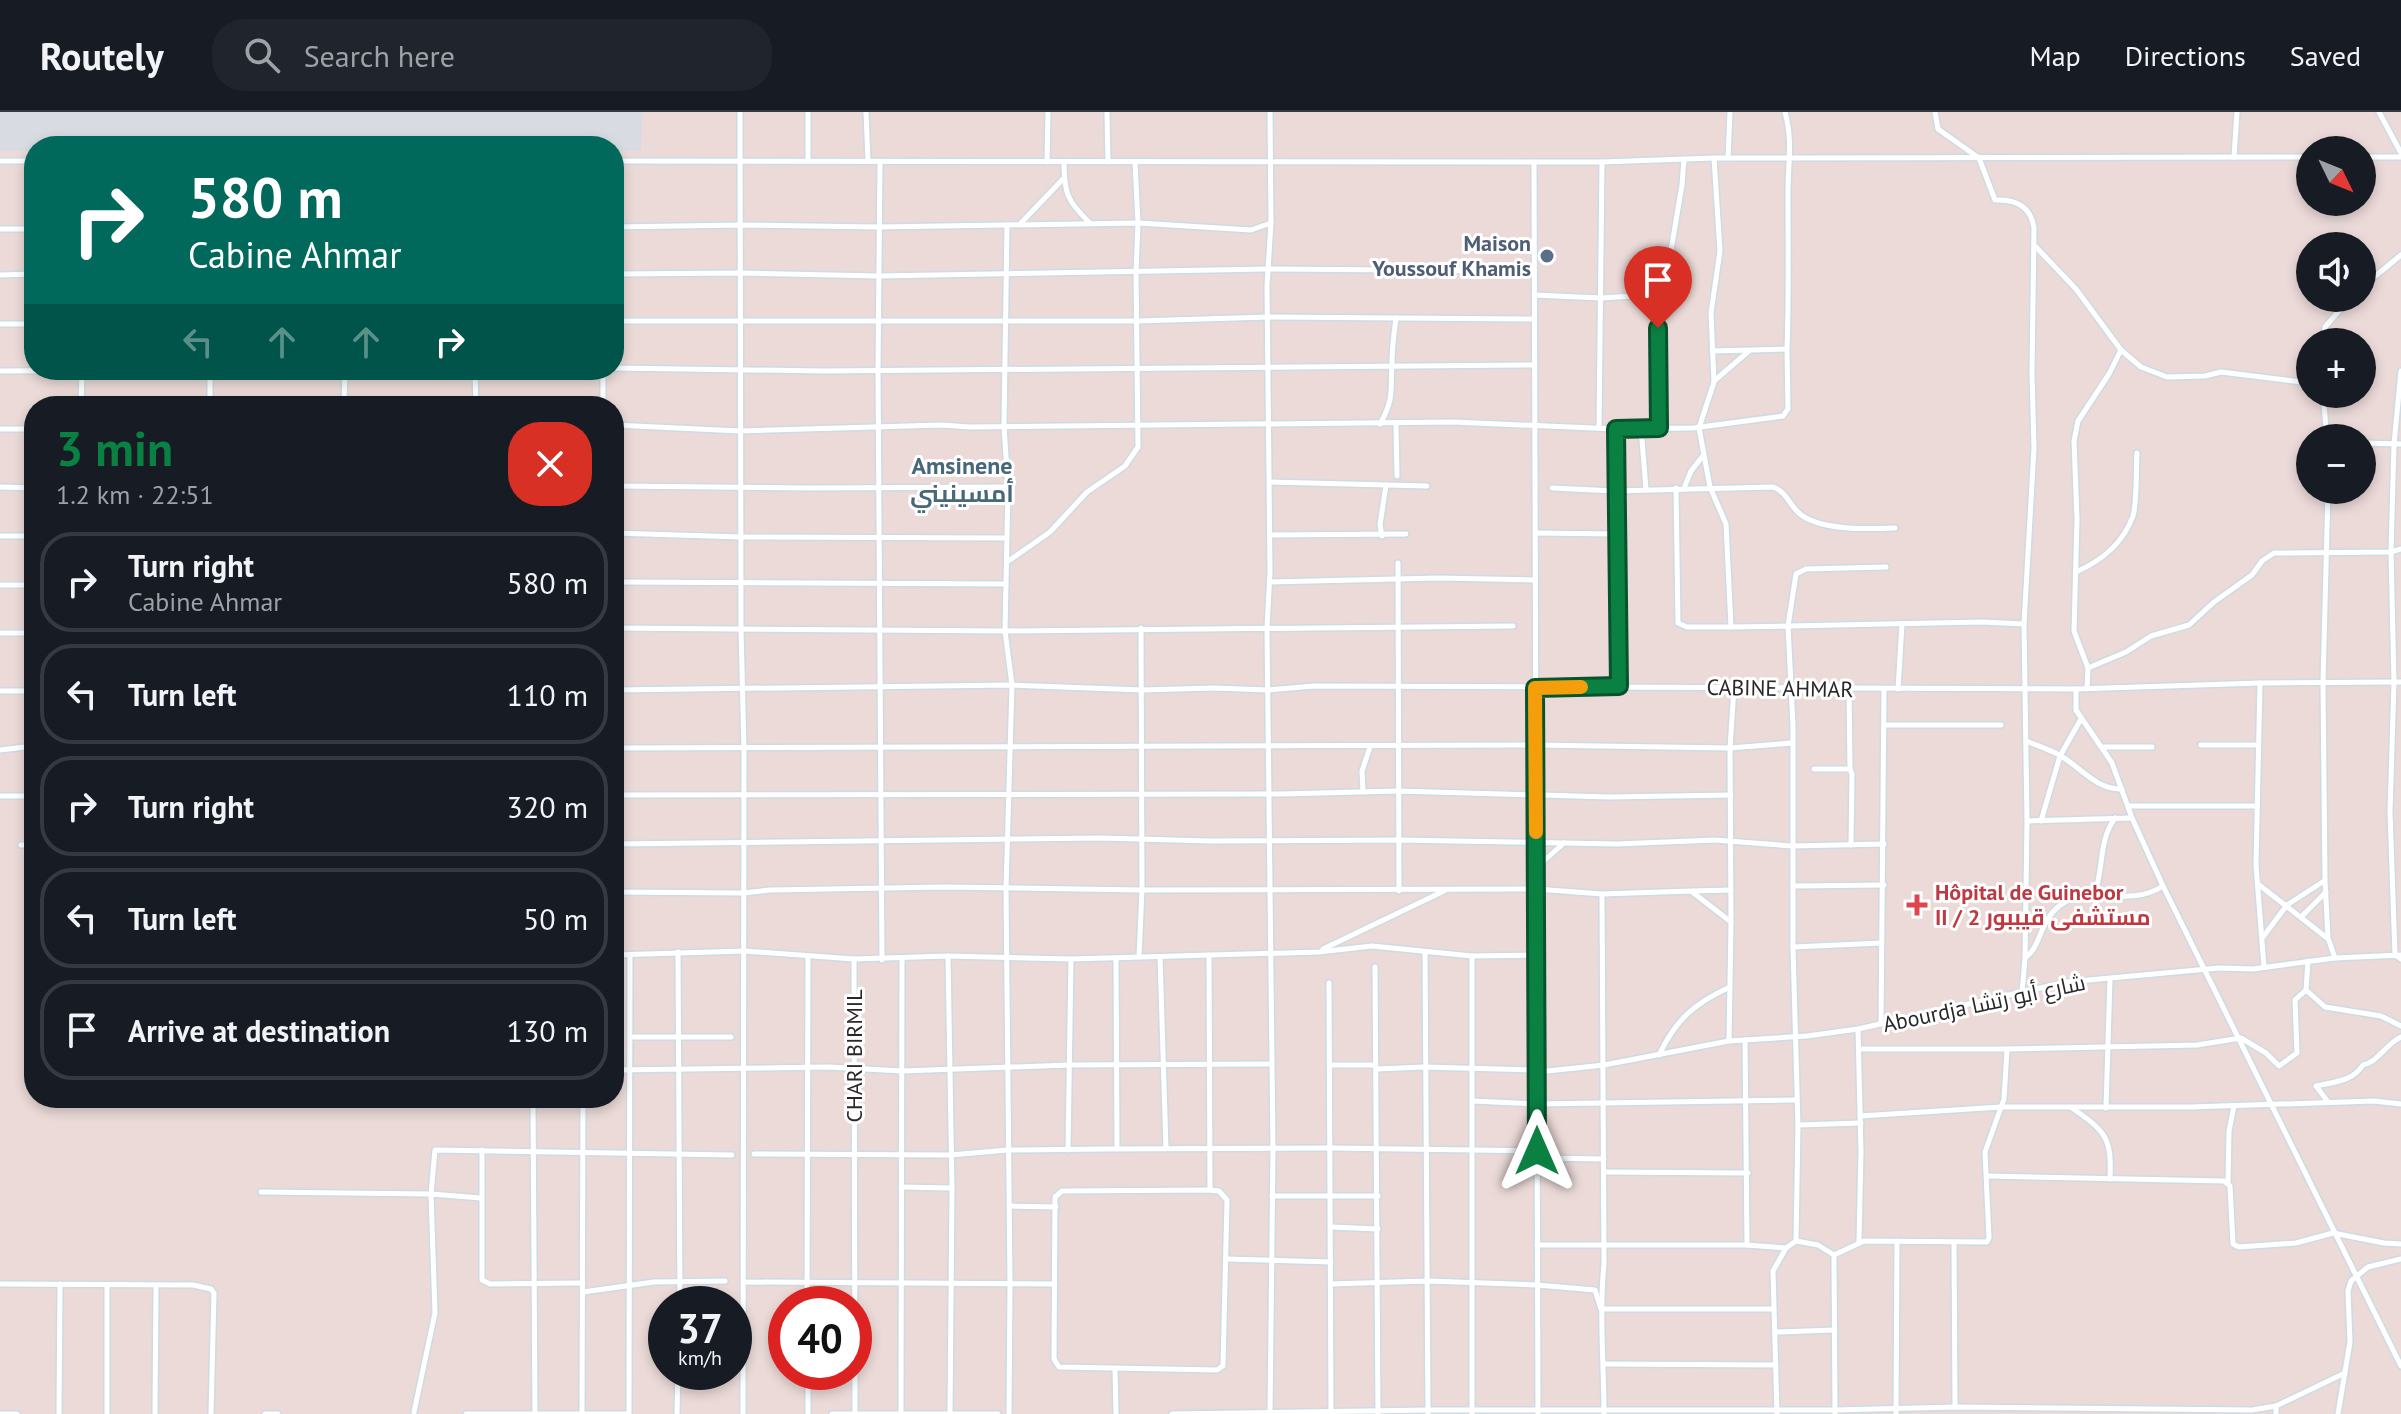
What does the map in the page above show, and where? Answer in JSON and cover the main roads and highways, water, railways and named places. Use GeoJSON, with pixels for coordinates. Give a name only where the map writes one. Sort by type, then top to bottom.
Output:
{"type":"FeatureCollection","features":[{"type":"Feature","properties":{"kind":"place","name":"Maison Youssouf Khamis"},"geometry":{"type":"Point","coordinates":[1547,256]}},
{"type":"Feature","properties":{"kind":"place","name":"Hôpital de Guinebor II / مستشفى قيببور 2"},"geometry":{"type":"Point","coordinates":[1917,905]}},
{"type":"Feature","properties":{"kind":"district","name":"Amsinene أمسينيني"},"geometry":{"type":"Point","coordinates":[962,479]}}]}
